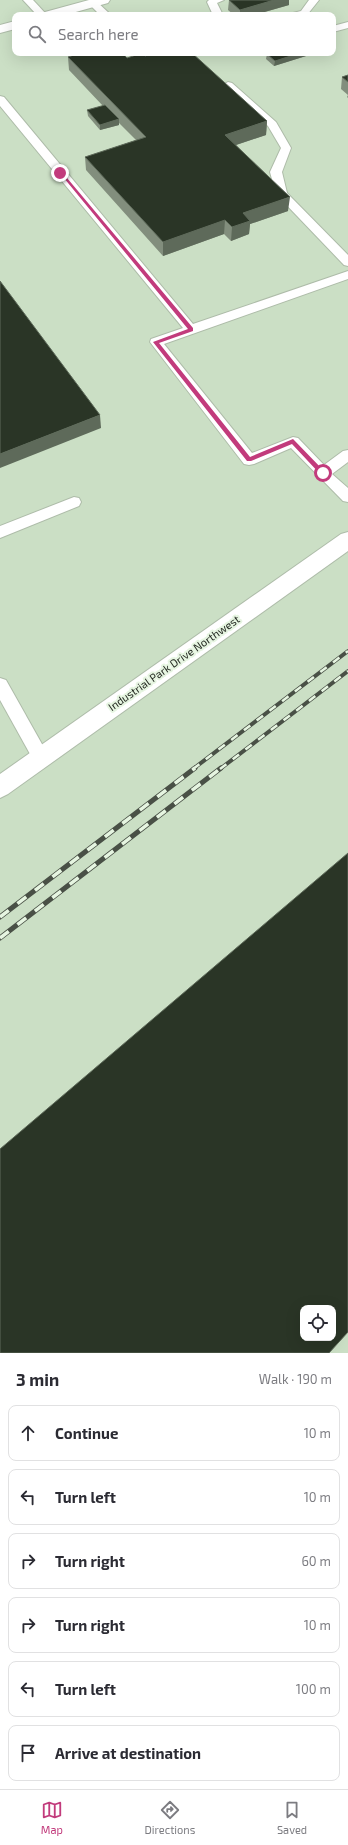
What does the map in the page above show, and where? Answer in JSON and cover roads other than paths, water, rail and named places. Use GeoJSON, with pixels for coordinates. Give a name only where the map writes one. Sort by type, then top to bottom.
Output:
{"type":"FeatureCollection","features":[{"type":"Feature","properties":{"kind":"street"},"geometry":{"type":"LineString","coordinates":[[60,12],[98,1]]}},
{"type":"Feature","properties":{"kind":"street"},"geometry":{"type":"LineString","coordinates":[[0,29],[12,26]]}},
{"type":"Feature","properties":{"kind":"street","name":"Industrial Park Drive Northwest"},"geometry":{"type":"LineString","coordinates":[[0,787],[348,540]]}},
{"type":"Feature","properties":{"kind":"lane"},"geometry":{"type":"LineString","coordinates":[[28,0],[39,12]]}},
{"type":"Feature","properties":{"kind":"lane"},"geometry":{"type":"LineString","coordinates":[[217,12],[212,2],[219,0]]}},
{"type":"Feature","properties":{"kind":"lane"},"geometry":{"type":"LineString","coordinates":[[304,12],[314,0]]}},
{"type":"Feature","properties":{"kind":"lane"},"geometry":{"type":"LineString","coordinates":[[98,1],[104,12]]}},
{"type":"Feature","properties":{"kind":"lane"},"geometry":{"type":"LineString","coordinates":[[336,28],[348,24]]}},
{"type":"Feature","properties":{"kind":"lane"},"geometry":{"type":"LineString","coordinates":[[228,85],[272,124],[286,148],[276,172],[282,194],[348,262]]}},
{"type":"Feature","properties":{"kind":"lane"},"geometry":{"type":"LineString","coordinates":[[0,99],[191,330]]}},
{"type":"Feature","properties":{"kind":"lane"},"geometry":{"type":"LineString","coordinates":[[348,275],[156,342],[249,460],[293,442],[348,497]]}},
{"type":"Feature","properties":{"kind":"lane"},"geometry":{"type":"LineString","coordinates":[[323,473],[348,455]]}},
{"type":"Feature","properties":{"kind":"lane"},"geometry":{"type":"LineString","coordinates":[[0,532],[74,502]]}},
{"type":"Feature","properties":{"kind":"lane"},"geometry":{"type":"LineString","coordinates":[[0,685],[41,758]]}},
{"type":"Feature","properties":{"kind":"railway"},"geometry":{"type":"LineString","coordinates":[[193,769],[348,651]]}},
{"type":"Feature","properties":{"kind":"railway"},"geometry":{"type":"LineString","coordinates":[[220,769],[348,671]]}},
{"type":"Feature","properties":{"kind":"railway"},"geometry":{"type":"LineString","coordinates":[[0,917],[195,768]]}},
{"type":"Feature","properties":{"kind":"railway"},"geometry":{"type":"LineString","coordinates":[[0,938],[221,768]]}}]}
